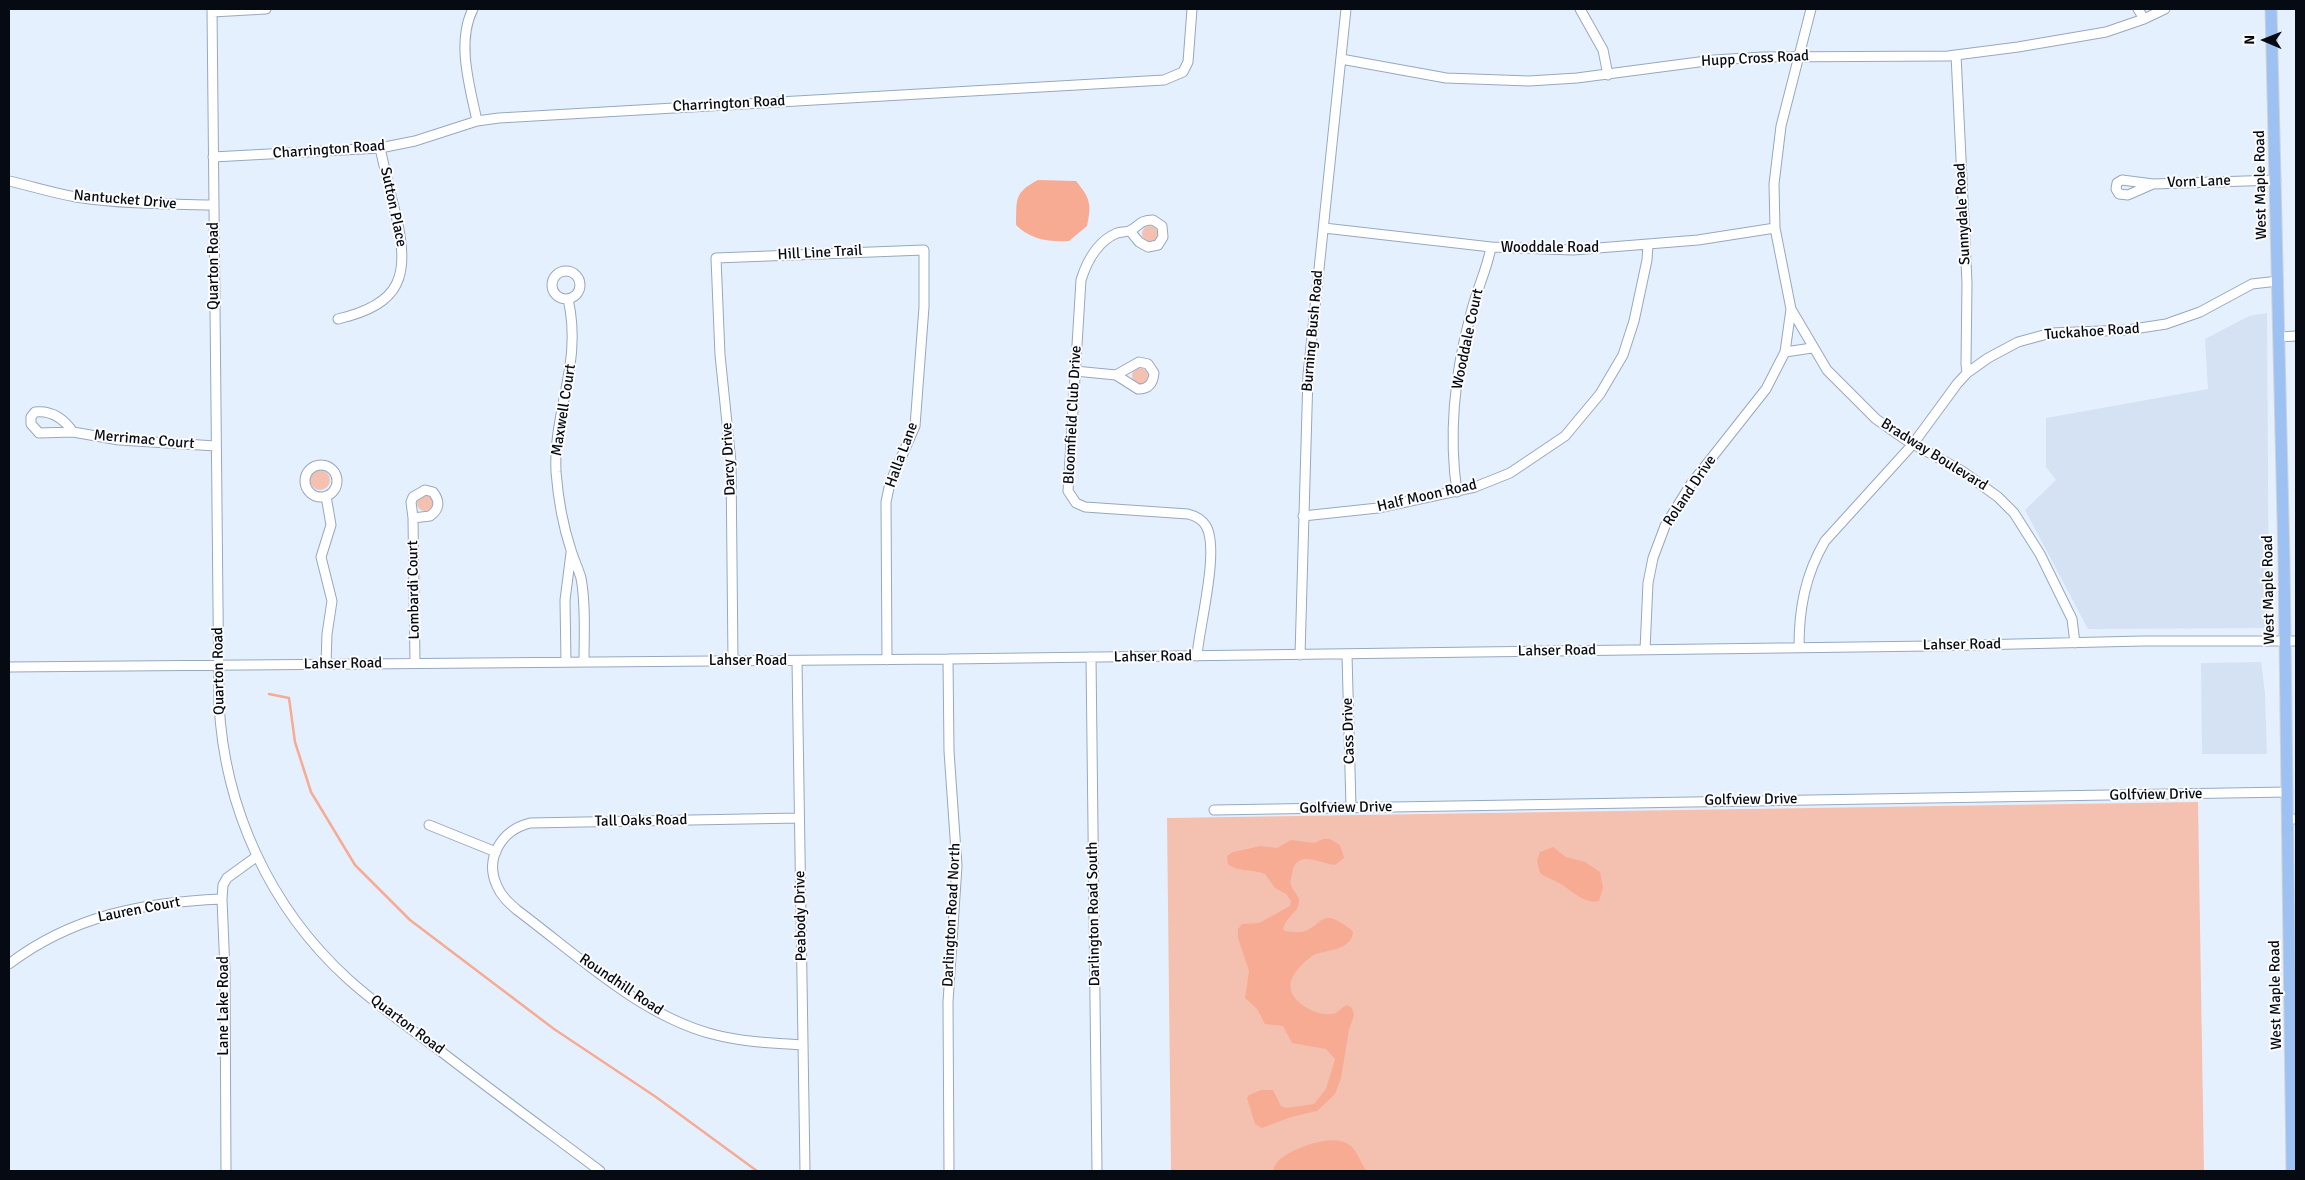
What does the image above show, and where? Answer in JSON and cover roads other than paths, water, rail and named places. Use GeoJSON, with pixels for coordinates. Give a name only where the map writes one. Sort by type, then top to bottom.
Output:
{"type":"FeatureCollection","features":[{"type":"Feature","properties":{"kind":"main road","name":"West Maple Road"},"geometry":{"type":"LineString","coordinates":[[2271,9],[2279,337],[2290,641],[2288,792],[2292,819],[2292,1171]]}},
{"type":"Feature","properties":{"kind":"street"},"geometry":{"type":"LineString","coordinates":[[212,10],[266,9]]}},
{"type":"Feature","properties":{"kind":"street"},"geometry":{"type":"LineString","coordinates":[[473,9],[468,24],[466,44],[477,121]]}},
{"type":"Feature","properties":{"kind":"street","name":"Charrington Road"},"geometry":{"type":"LineString","coordinates":[[213,157],[380,148],[422,138],[477,121],[499,118],[1164,80],[1183,72],[1188,62],[1192,9]]}},
{"type":"Feature","properties":{"kind":"street","name":"Burning Bush Road"},"geometry":{"type":"LineString","coordinates":[[1300,655],[1308,366],[1346,9]]}},
{"type":"Feature","properties":{"kind":"street"},"geometry":{"type":"LineString","coordinates":[[1580,9],[1603,50],[1608,75]]}},
{"type":"Feature","properties":{"kind":"street","name":"Bradway Boulevard"},"geometry":{"type":"LineString","coordinates":[[1812,9],[1780,126],[1774,184],[1776,228],[1790,309],[1827,370],[1876,419],[1913,444],[1962,471],[1986,487],[2014,513],[2040,554],[2072,619],[2075,643]]}},
{"type":"Feature","properties":{"kind":"street"},"geometry":{"type":"LineString","coordinates":[[2138,9],[2144,19]]}},
{"type":"Feature","properties":{"kind":"street","name":"Hupp Cross Road"},"geometry":{"type":"LineString","coordinates":[[1341,59],[1446,78],[1545,80],[1608,75],[1714,60],[1799,56],[1956,56],[2106,32],[2144,19],[2165,9]]}},
{"type":"Feature","properties":{"kind":"street","name":"Quarton Road"},"geometry":{"type":"LineString","coordinates":[[212,10],[220,723],[225,761],[234,799],[256,856],[276,892],[304,933],[348,979],[600,1171]]}},
{"type":"Feature","properties":{"kind":"street","name":"Sunnydale Road"},"geometry":{"type":"LineString","coordinates":[[1956,56],[1967,283],[1966,364],[1968,373]]}},
{"type":"Feature","properties":{"kind":"street","name":"Sutton Place"},"geometry":{"type":"LineString","coordinates":[[338,319],[362,313],[380,303],[390,292],[402,271],[402,242],[380,148]]}},
{"type":"Feature","properties":{"kind":"street","name":"Nantucket Drive"},"geometry":{"type":"LineString","coordinates":[[9,180],[74,196],[103,200],[155,204],[214,205]]}},
{"type":"Feature","properties":{"kind":"street","name":"Vorn Lane"},"geometry":{"type":"LineString","coordinates":[[2153,184],[2276,180]]}},
{"type":"Feature","properties":{"kind":"street","name":"Wooddale Road"},"geometry":{"type":"LineString","coordinates":[[1324,228],[1491,247],[1573,250],[1648,245],[1776,228]]}},
{"type":"Feature","properties":{"kind":"street","name":"Bloomfield Club Drive"},"geometry":{"type":"LineString","coordinates":[[1130,231],[1116,234],[1099,246],[1084,270],[1079,291],[1068,484],[1071,498],[1076,504],[1085,507],[1188,514],[1198,516],[1207,527],[1209,534],[1209,560],[1197,656]]}},
{"type":"Feature","properties":{"kind":"street","name":"Half Moon Road"},"geometry":{"type":"LineString","coordinates":[[1303,516],[1378,508],[1458,492],[1510,473],[1565,436],[1593,405],[1616,370],[1629,340],[1647,260],[1648,245]]}},
{"type":"Feature","properties":{"kind":"street","name":"Wooddale Court"},"geometry":{"type":"LineString","coordinates":[[1458,492],[1453,438],[1457,377],[1471,312],[1491,247]]}},
{"type":"Feature","properties":{"kind":"street","name":"Hill Line Trail"},"geometry":{"type":"LineString","coordinates":[[716,258],[924,250]]}},
{"type":"Feature","properties":{"kind":"street","name":"Halla Lane"},"geometry":{"type":"LineString","coordinates":[[887,660],[886,502],[890,483],[915,426],[924,307],[924,250]]}},
{"type":"Feature","properties":{"kind":"street","name":"Darcy Drive"},"geometry":{"type":"LineString","coordinates":[[716,258],[720,355],[731,462],[733,661]]}},
{"type":"Feature","properties":{"kind":"street","name":"Tuckahoe Road"},"geometry":{"type":"LineString","coordinates":[[1799,648],[1803,598],[1809,573],[1816,558],[1837,526],[1913,444],[1968,373],[2008,347],[2042,335],[2063,331],[2151,327],[2200,312],[2252,284],[2278,282]]}},
{"type":"Feature","properties":{"kind":"street","name":"Maxwell Court"},"geometry":{"type":"LineString","coordinates":[[568,299],[573,335],[572,362],[559,422],[556,460],[558,492],[571,550],[578,565],[581,581],[584,662]]}},
{"type":"Feature","properties":{"kind":"street","name":"Roland Drive"},"geometry":{"type":"LineString","coordinates":[[1645,650],[1648,583],[1653,558],[1665,526],[1694,479],[1766,390],[1785,352],[1790,309]]}},
{"type":"Feature","properties":{"kind":"street"},"geometry":{"type":"LineString","coordinates":[[2279,337],[2296,336]]}},
{"type":"Feature","properties":{"kind":"street"},"geometry":{"type":"LineString","coordinates":[[1785,352],[1812,348]]}},
{"type":"Feature","properties":{"kind":"street"},"geometry":{"type":"LineString","coordinates":[[1075,371],[1116,375]]}},
{"type":"Feature","properties":{"kind":"street","name":"Merrimac Court"},"geometry":{"type":"LineString","coordinates":[[73,432],[119,440],[216,446]]}},
{"type":"Feature","properties":{"kind":"street"},"geometry":{"type":"LineString","coordinates":[[326,496],[331,525],[321,557],[332,601],[326,634],[326,664]]}},
{"type":"Feature","properties":{"kind":"street","name":"Lombardi Court"},"geometry":{"type":"LineString","coordinates":[[413,518],[415,663]]}},
{"type":"Feature","properties":{"kind":"street","name":"Maxwell Court"},"geometry":{"type":"LineString","coordinates":[[566,662],[565,600],[571,550]]}},
{"type":"Feature","properties":{"kind":"street","name":"Lahser Road"},"geometry":{"type":"LineString","coordinates":[[9,667],[1090,658],[1799,648],[2143,640],[2290,641]]}},
{"type":"Feature","properties":{"kind":"street","name":"Cass Drive"},"geometry":{"type":"LineString","coordinates":[[1347,654],[1351,808]]}},
{"type":"Feature","properties":{"kind":"street","name":"Darlington Road South"},"geometry":{"type":"LineString","coordinates":[[1090,658],[1097,1171]]}},
{"type":"Feature","properties":{"kind":"street","name":"Darlington Road North"},"geometry":{"type":"LineString","coordinates":[[948,659],[949,751],[957,866],[948,1002],[949,1171]]}},
{"type":"Feature","properties":{"kind":"street","name":"Peabody Drive"},"geometry":{"type":"LineString","coordinates":[[797,661],[805,1171]]}},
{"type":"Feature","properties":{"kind":"street","name":"Golfview Drive"},"geometry":{"type":"LineString","coordinates":[[1214,810],[2288,792]]}},
{"type":"Feature","properties":{"kind":"street","name":"Tall Oaks Road"},"geometry":{"type":"LineString","coordinates":[[496,852],[506,835],[514,829],[536,823],[799,818]]}},
{"type":"Feature","properties":{"kind":"street"},"geometry":{"type":"LineString","coordinates":[[429,825],[496,852]]}},
{"type":"Feature","properties":{"kind":"street","name":"Roundhill Road"},"geometry":{"type":"LineString","coordinates":[[496,852],[493,874],[504,898],[517,910],[634,997],[673,1020],[711,1034],[747,1041],[803,1045]]}},
{"type":"Feature","properties":{"kind":"street","name":"Lane Lake Road"},"geometry":{"type":"LineString","coordinates":[[226,1171],[223,886],[227,878],[256,856]]}},
{"type":"Feature","properties":{"kind":"street","name":"Lauren Court"},"geometry":{"type":"LineString","coordinates":[[9,964],[50,937],[92,918],[164,903],[222,899]]}},
{"type":"Feature","properties":{"kind":"waterway"},"geometry":{"type":"LineString","coordinates":[[269,694],[289,698],[295,742],[311,792],[355,865],[410,920],[554,1029],[656,1097],[757,1171]]}}]}
